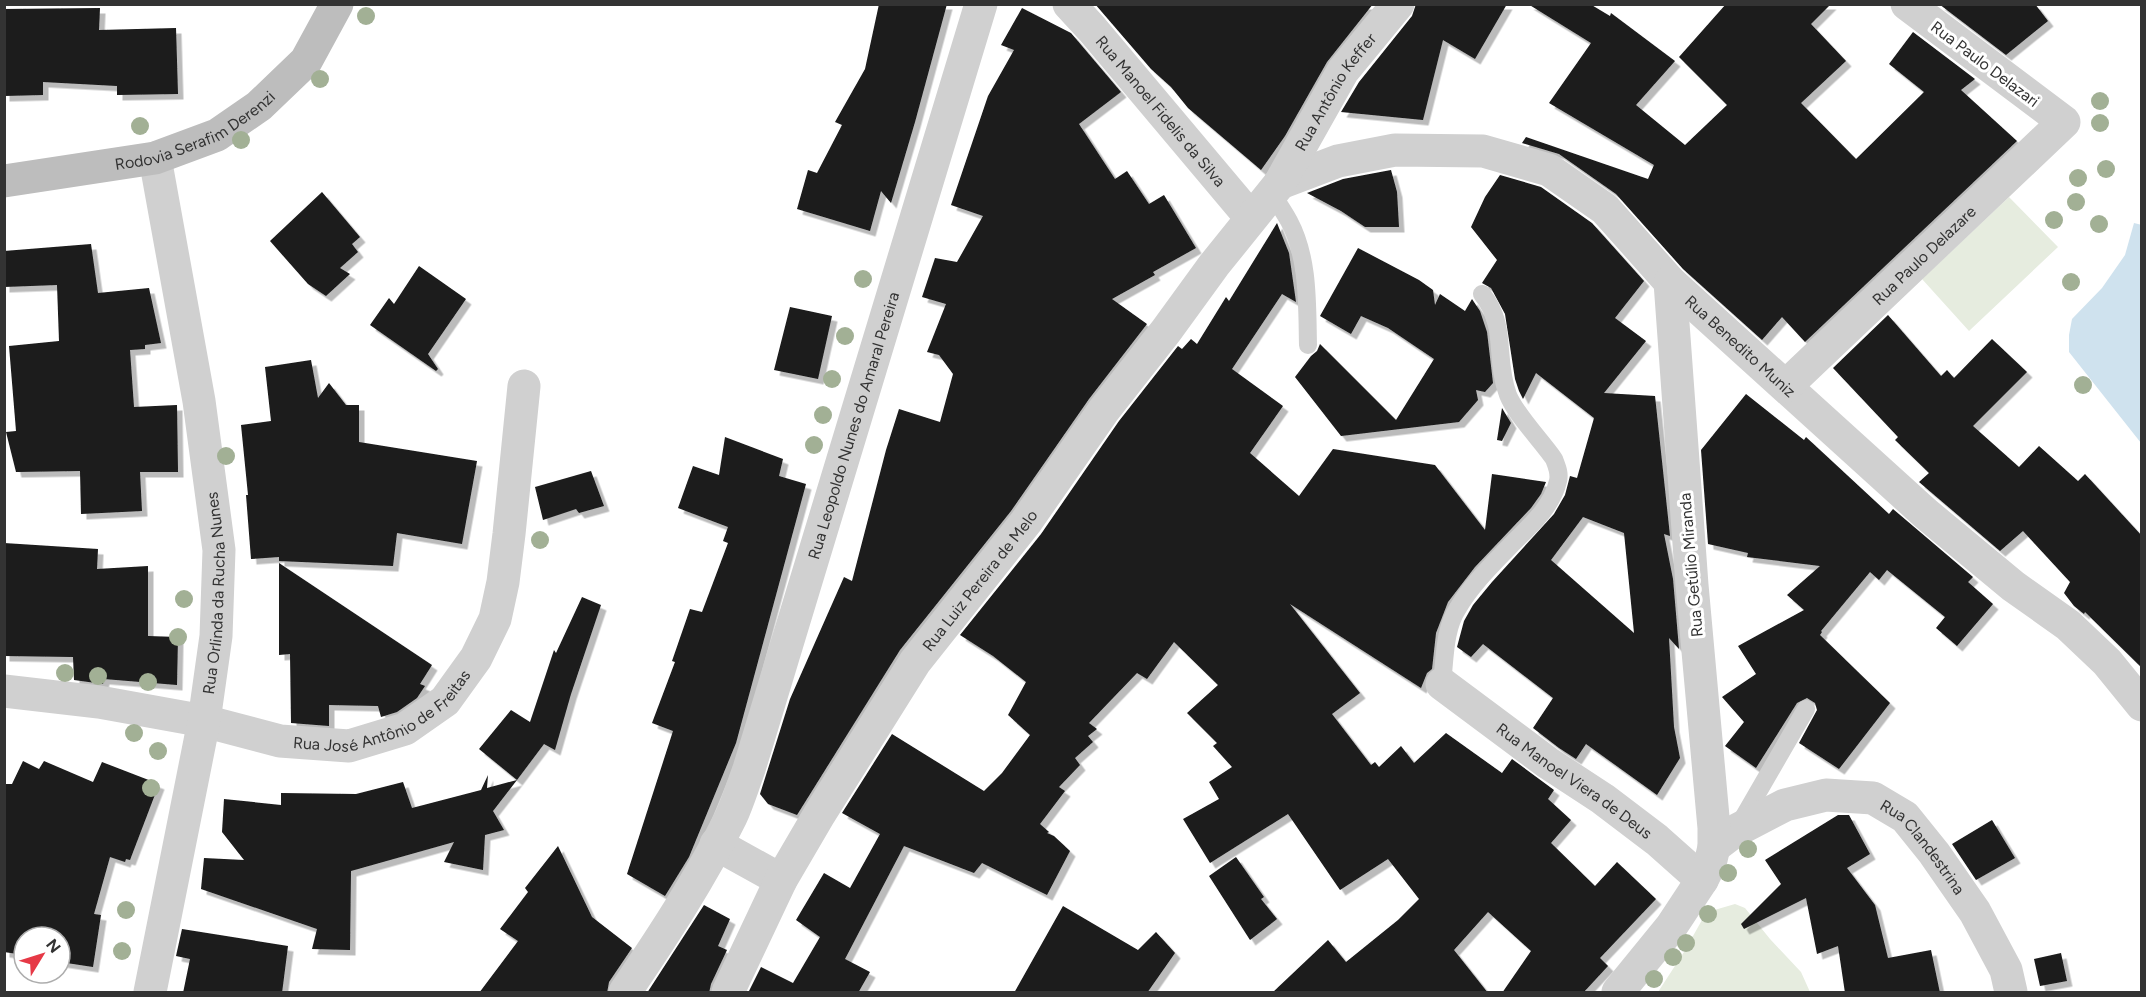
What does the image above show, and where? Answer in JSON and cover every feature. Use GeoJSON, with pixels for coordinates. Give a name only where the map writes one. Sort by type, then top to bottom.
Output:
{"type":"FeatureCollection","features":[{"type":"Feature","properties":{"kind":"main road","name":"Rodovia Serafim Derenzi"},"geometry":{"type":"LineString","coordinates":[[4,181],[155,158],[217,135],[259,106],[306,61],[337,4]]}},
{"type":"Feature","properties":{"kind":"street","name":"Rua Leopoldo Nunes do Amaral Pereira"},"geometry":{"type":"LineString","coordinates":[[625,993],[669,928],[732,815],[739,797],[781,667],[981,4]]}},
{"type":"Feature","properties":{"kind":"street","name":"Rua Manoel Fidelis da Silva"},"geometry":{"type":"LineString","coordinates":[[1069,4],[1251,218]]}},
{"type":"Feature","properties":{"kind":"street","name":"Rua Antônio Keffer"},"geometry":{"type":"LineString","coordinates":[[1276,189],[1343,71],[1398,4]]}},
{"type":"Feature","properties":{"kind":"street","name":"Rua Paulo Delazari"},"geometry":{"type":"LineString","coordinates":[[1907,4],[2064,122]]}},
{"type":"Feature","properties":{"kind":"street","name":"Rua Paulo Delazare"},"geometry":{"type":"LineString","coordinates":[[1786,386],[2064,122]]}},
{"type":"Feature","properties":{"kind":"street","name":"Rua Benedito Muniz"},"geometry":{"type":"LineString","coordinates":[[1276,189],[1338,161],[1395,150],[1483,151],[1549,170],[1605,209],[1670,282],[1975,556],[2068,625],[2107,662],[2142,705]]}},
{"type":"Feature","properties":{"kind":"street","name":"Rua Orlinda da Rucha Nunes"},"geometry":{"type":"LineString","coordinates":[[150,993],[204,721],[216,636],[219,550],[199,401],[155,158]]}},
{"type":"Feature","properties":{"kind":"street","name":"Rua Luiz Pereira de Melo"},"geometry":{"type":"LineString","coordinates":[[728,993],[781,880],[915,662],[1026,522],[1104,410],[1251,218],[1276,189]]}},
{"type":"Feature","properties":{"kind":"street","name":"Rua Getúlio Miranda"},"geometry":{"type":"LineString","coordinates":[[1670,282],[1692,585],[1714,828],[1724,839]]}},
{"type":"Feature","properties":{"kind":"street","name":"Rua José Antônio de Freitas"},"geometry":{"type":"LineString","coordinates":[[4,691],[99,702],[204,721],[280,741],[349,746],[405,729],[445,701],[476,658],[495,619],[506,553],[524,386]]}},
{"type":"Feature","properties":{"kind":"street","name":"Rua Manoel Viera de Deus"},"geometry":{"type":"LineString","coordinates":[[1442,684],[1648,833],[1702,879]]}},
{"type":"Feature","properties":{"kind":"street","name":"Rua Clandestrina"},"geometry":{"type":"LineString","coordinates":[[1724,839],[1785,805],[1826,795],[1873,798],[1905,816],[1934,853],[1975,912],[2006,970],[2011,993]]}},
{"type":"Feature","properties":{"kind":"street"},"geometry":{"type":"LineString","coordinates":[[1618,993],[1671,927],[1724,839]]}},
{"type":"Feature","properties":{"kind":"street"},"geometry":{"type":"LineString","coordinates":[[716,844],[781,880]]}},
{"type":"Feature","properties":{"kind":"lane"},"geometry":{"type":"LineString","coordinates":[[1276,189],[1290,223],[1306,277],[1308,345]]}},
{"type":"Feature","properties":{"kind":"lane"},"geometry":{"type":"LineString","coordinates":[[1442,684],[1449,629],[1457,608],[1473,586],[1537,519],[1549,503],[1558,481],[1558,470],[1554,459],[1509,399],[1502,377],[1497,321],[1492,306],[1482,294]]}},
{"type":"Feature","properties":{"kind":"lane"},"geometry":{"type":"LineString","coordinates":[[1724,839],[1806,710]]}},
{"type":"Feature","properties":{"kind":"shaded area"},"geometry":{"type":"Polygon","coordinates":[[[2009,197],[2058,247],[1969,331],[1922,279],[2009,197]]]}},
{"type":"Feature","properties":{"kind":"shaded area"},"geometry":{"type":"Polygon","coordinates":[[[1735,904],[1745,908],[1801,972],[1810,992],[1658,992],[1702,920],[1711,911],[1735,904]]]}},
{"type":"Feature","properties":{"kind":"water"},"geometry":{"type":"Polygon","coordinates":[[[2134,223],[2142,225],[2141,443],[2069,352],[2072,319],[2102,288],[2125,255],[2134,223]]]}},
{"type":"Feature","properties":{"kind":"building"},"geometry":{"type":"Polygon","coordinates":[[[879,4],[947,4],[891,203],[881,191],[870,231],[797,209],[808,170],[817,173],[842,125],[835,122],[865,69],[879,4]]]}},
{"type":"Feature","properties":{"kind":"building"},"geometry":{"type":"Polygon","coordinates":[[[1095,4],[1373,4],[1327,62],[1285,136],[1261,170],[1188,108],[1095,4]]]}},
{"type":"Feature","properties":{"kind":"building"},"geometry":{"type":"Polygon","coordinates":[[[1416,4],[1507,4],[1475,59],[1443,40],[1423,120],[1341,112],[1359,82],[1412,16],[1416,4]]]}},
{"type":"Feature","properties":{"kind":"building"},"geometry":{"type":"Polygon","coordinates":[[[1528,4],[1590,4],[1610,16],[1611,13],[1675,61],[1636,105],[1685,145],[1727,105],[1679,57],[1726,4],[1831,4],[1811,24],[1846,61],[1801,103],[1856,159],[1924,92],[1889,64],[1913,32],[1975,79],[1961,90],[2017,141],[1805,342],[1782,317],[1762,340],[1683,269],[1616,194],[1559,154],[1522,143],[1526,137],[1648,179],[1654,165],[1549,103],[1591,43],[1528,4]]]}},
{"type":"Feature","properties":{"kind":"building"},"geometry":{"type":"Polygon","coordinates":[[[1939,4],[2035,4],[2048,21],[2006,55],[1939,4]]]}},
{"type":"Feature","properties":{"kind":"building"},"geometry":{"type":"Polygon","coordinates":[[[100,8],[99,30],[176,28],[178,94],[117,95],[117,86],[43,82],[43,95],[4,96],[4,9],[100,8]]]}},
{"type":"Feature","properties":{"kind":"building"},"geometry":{"type":"Polygon","coordinates":[[[1022,8],[1071,33],[1121,92],[1079,124],[1115,179],[1127,171],[1149,204],[1164,195],[1196,248],[1153,272],[1155,275],[1112,299],[1147,324],[1089,399],[1011,511],[900,650],[797,815],[768,804],[760,794],[790,699],[844,577],[852,581],[899,409],[940,422],[953,374],[939,355],[927,352],[946,304],[922,297],[935,258],[957,262],[983,216],[951,205],[988,96],[1014,50],[1001,45],[1022,8]]]}},
{"type":"Feature","properties":{"kind":"building"},"geometry":{"type":"Polygon","coordinates":[[[1391,170],[1397,192],[1399,227],[1365,227],[1307,193],[1343,179],[1391,170]]]}},
{"type":"Feature","properties":{"kind":"building"},"geometry":{"type":"Polygon","coordinates":[[[1500,175],[1541,187],[1592,223],[1644,281],[1615,318],[1646,341],[1604,393],[1655,396],[1670,536],[1664,534],[1673,579],[1679,649],[1669,638],[1674,727],[1680,758],[1657,795],[1586,744],[1576,759],[1559,748],[1533,728],[1553,698],[1483,644],[1471,657],[1457,647],[1464,621],[1473,605],[1554,514],[1565,495],[1570,476],[1577,478],[1594,418],[1536,373],[1523,399],[1519,391],[1505,314],[1491,288],[1482,283],[1497,260],[1471,227],[1485,197],[1500,175]],[[1583,517],[1551,560],[1634,633],[1624,533],[1583,517]]]}},
{"type":"Feature","properties":{"kind":"building"},"geometry":{"type":"Polygon","coordinates":[[[322,192],[360,237],[352,244],[358,252],[340,268],[350,274],[326,296],[308,284],[270,241],[322,192]]]}},
{"type":"Feature","properties":{"kind":"building"},"geometry":{"type":"Polygon","coordinates":[[[1277,223],[1289,253],[1296,302],[1282,294],[1232,369],[1283,406],[1250,453],[1299,496],[1333,449],[1435,465],[1485,530],[1492,474],[1546,482],[1531,508],[1475,567],[1448,602],[1436,633],[1432,669],[1427,673],[1421,688],[1290,604],[1360,693],[1332,714],[1371,765],[1375,762],[1379,767],[1401,746],[1414,763],[1446,733],[1502,773],[1512,759],[1554,790],[1548,799],[1571,820],[1551,843],[1595,886],[1617,862],[1656,899],[1600,958],[1608,966],[1583,993],[1502,993],[1531,951],[1488,912],[1454,950],[1488,993],[1272,993],[1328,940],[1346,962],[1398,920],[1419,899],[1388,859],[1340,890],[1288,814],[1210,863],[1183,819],[1219,799],[1209,782],[1232,767],[1213,746],[1217,743],[1187,713],[1218,685],[1174,642],[1147,679],[1137,673],[1089,723],[1097,729],[1088,736],[1093,742],[1075,758],[1080,765],[1059,787],[1065,791],[1040,824],[1049,832],[1047,833],[1054,836],[1070,851],[1047,895],[982,863],[974,873],[904,846],[845,959],[870,972],[858,993],[748,993],[761,967],[793,983],[820,937],[796,920],[824,873],[850,888],[880,834],[842,813],[892,734],[984,791],[1002,773],[1030,735],[1008,715],[1026,682],[993,656],[960,635],[1041,534],[1119,421],[1178,346],[1182,349],[1191,339],[1197,344],[1226,297],[1229,301],[1277,223]]]}},
{"type":"Feature","properties":{"kind":"building"},"geometry":{"type":"Polygon","coordinates":[[[91,244],[98,293],[149,288],[161,343],[145,345],[145,349],[130,350],[134,407],[177,405],[178,472],[140,472],[142,511],[81,514],[80,471],[16,472],[6,432],[16,431],[9,346],[59,341],[57,285],[4,287],[4,251],[91,244]]]}},
{"type":"Feature","properties":{"kind":"building"},"geometry":{"type":"Polygon","coordinates":[[[1358,248],[1419,280],[1433,290],[1435,305],[1440,294],[1465,311],[1472,299],[1480,311],[1487,332],[1493,383],[1485,392],[1476,390],[1478,400],[1459,422],[1341,436],[1295,377],[1317,351],[1320,344],[1396,420],[1434,359],[1388,328],[1361,316],[1351,334],[1320,316],[1358,248]]]}},
{"type":"Feature","properties":{"kind":"building"},"geometry":{"type":"Polygon","coordinates":[[[419,266],[466,299],[428,354],[438,369],[436,371],[370,325],[389,298],[394,304],[419,266]]]}},
{"type":"Feature","properties":{"kind":"building"},"geometry":{"type":"Polygon","coordinates":[[[790,307],[832,316],[818,379],[774,370],[790,307]]]}},
{"type":"Feature","properties":{"kind":"building"},"geometry":{"type":"Polygon","coordinates":[[[1888,315],[1941,376],[1947,370],[1954,378],[1992,339],[2027,372],[1973,426],[2019,467],[2039,446],[2078,481],[2085,474],[2142,536],[2142,668],[2085,612],[2084,614],[2074,606],[2064,593],[2070,582],[2023,531],[2000,551],[1919,482],[1929,473],[1895,440],[1898,437],[1833,368],[1888,315]]]}},
{"type":"Feature","properties":{"kind":"building"},"geometry":{"type":"Polygon","coordinates":[[[311,360],[318,398],[329,383],[346,405],[359,405],[359,442],[477,461],[462,544],[397,533],[393,566],[279,561],[279,557],[251,559],[241,425],[271,421],[265,367],[311,360]]]}},
{"type":"Feature","properties":{"kind":"building"},"geometry":{"type":"Polygon","coordinates":[[[1746,394],[1804,440],[1806,437],[1889,514],[1893,509],[1973,577],[1968,582],[1993,604],[1957,646],[1936,628],[1945,617],[1887,570],[1879,580],[1870,572],[1820,635],[1890,703],[1839,769],[1799,743],[1817,710],[1815,703],[1807,698],[1797,703],[1756,768],[1725,746],[1744,722],[1722,697],[1756,674],[1738,646],[1804,610],[1787,595],[1820,566],[1747,557],[1748,553],[1708,544],[1701,450],[1746,394]]]}},
{"type":"Feature","properties":{"kind":"building"},"geometry":{"type":"Polygon","coordinates":[[[1502,408],[1511,423],[1502,441],[1497,440],[1502,408]]]}},
{"type":"Feature","properties":{"kind":"building"},"geometry":{"type":"Polygon","coordinates":[[[725,437],[783,459],[779,476],[806,484],[736,743],[689,857],[665,896],[627,874],[673,731],[652,723],[675,662],[672,661],[690,609],[702,612],[728,543],[723,541],[728,527],[678,508],[693,466],[719,475],[725,437]]]}},
{"type":"Feature","properties":{"kind":"building"},"geometry":{"type":"Polygon","coordinates":[[[591,471],[604,506],[579,513],[576,509],[543,520],[535,487],[591,471]]]}},
{"type":"Feature","properties":{"kind":"building"},"geometry":{"type":"Polygon","coordinates":[[[4,543],[98,549],[97,569],[148,566],[148,636],[178,637],[177,685],[104,679],[103,684],[74,680],[73,657],[4,656],[4,543]]]}},
{"type":"Feature","properties":{"kind":"building"},"geometry":{"type":"Polygon","coordinates":[[[279,563],[432,665],[420,684],[425,686],[417,698],[397,712],[381,717],[378,706],[329,705],[329,726],[291,723],[290,654],[279,655],[279,563]]]}},
{"type":"Feature","properties":{"kind":"building"},"geometry":{"type":"Polygon","coordinates":[[[582,597],[601,605],[555,750],[544,744],[517,780],[479,749],[511,710],[530,722],[554,650],[556,653],[582,597]]]}},
{"type":"Feature","properties":{"kind":"building"},"geometry":{"type":"Polygon","coordinates":[[[23,761],[39,769],[44,761],[93,782],[102,762],[159,784],[130,860],[126,859],[125,862],[110,857],[94,914],[101,915],[93,967],[72,964],[72,925],[12,925],[12,953],[4,952],[4,784],[12,784],[23,761]]]}},
{"type":"Feature","properties":{"kind":"building"},"geometry":{"type":"Polygon","coordinates":[[[488,775],[487,788],[517,780],[493,811],[504,830],[485,835],[483,870],[444,862],[454,842],[351,871],[350,950],[312,949],[317,929],[201,889],[204,858],[244,860],[222,832],[224,799],[281,805],[281,793],[356,794],[403,782],[412,808],[481,790],[488,775]]]}},
{"type":"Feature","properties":{"kind":"building"},"geometry":{"type":"Polygon","coordinates":[[[1838,815],[1849,815],[1870,854],[1847,868],[1875,905],[1888,958],[1931,950],[1940,993],[1845,993],[1838,946],[1817,954],[1806,898],[1744,929],[1741,924],[1781,884],[1765,860],[1838,815]]]}},
{"type":"Feature","properties":{"kind":"building"},"geometry":{"type":"Polygon","coordinates":[[[1992,820],[2015,858],[1976,880],[1952,844],[1992,820]]]}},
{"type":"Feature","properties":{"kind":"building"},"geometry":{"type":"Polygon","coordinates":[[[558,846],[592,917],[632,948],[609,982],[607,993],[479,993],[518,941],[500,929],[528,892],[525,888],[558,846]]]}},
{"type":"Feature","properties":{"kind":"building"},"geometry":{"type":"Polygon","coordinates":[[[1236,857],[1264,897],[1261,899],[1277,919],[1250,940],[1209,876],[1236,857]]]}},
{"type":"Feature","properties":{"kind":"building"},"geometry":{"type":"Polygon","coordinates":[[[704,905],[730,919],[718,946],[727,950],[709,993],[647,993],[704,905]]]}},
{"type":"Feature","properties":{"kind":"building"},"geometry":{"type":"Polygon","coordinates":[[[1063,906],[1138,950],[1156,932],[1175,953],[1147,993],[1014,993],[1063,906]]]}},
{"type":"Feature","properties":{"kind":"building"},"geometry":{"type":"Polygon","coordinates":[[[182,929],[288,946],[282,993],[183,993],[190,959],[176,956],[182,929]]]}},
{"type":"Feature","properties":{"kind":"building"},"geometry":{"type":"Polygon","coordinates":[[[2061,953],[2067,981],[2040,986],[2034,959],[2061,953]]]}}]}
